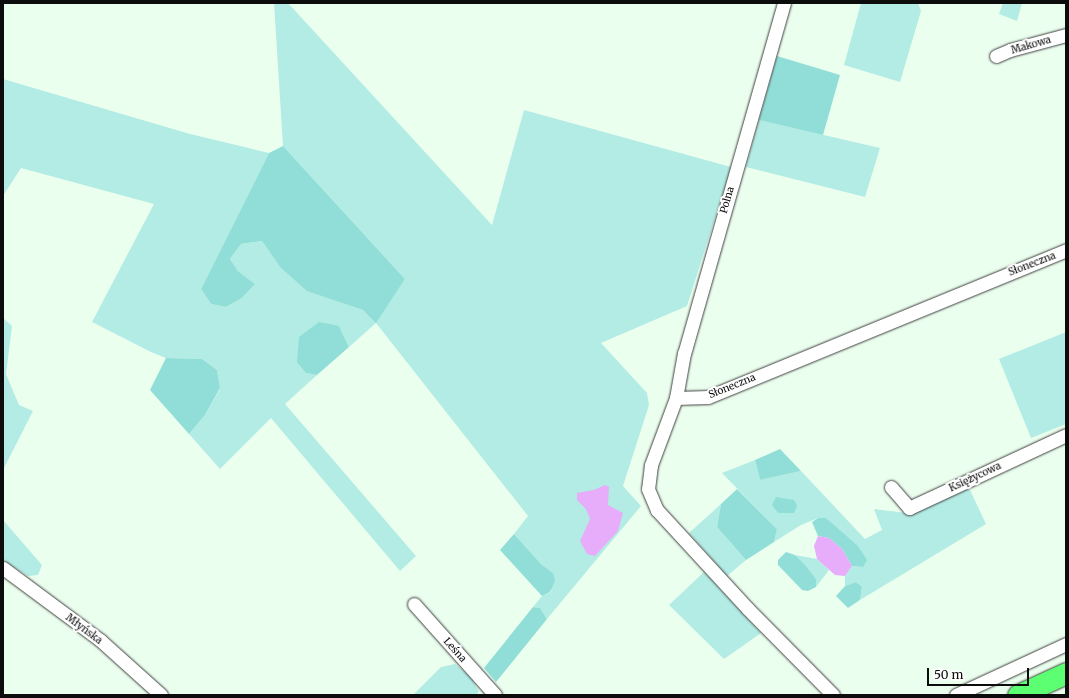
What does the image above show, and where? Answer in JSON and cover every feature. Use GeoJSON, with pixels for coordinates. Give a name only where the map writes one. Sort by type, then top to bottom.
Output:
{"type":"FeatureCollection","features":[{"type":"Feature","properties":{"kind":"main road"},"geometry":{"type":"LineString","coordinates":[[1018,695],[1066,672]]}},
{"type":"Feature","properties":{"kind":"street","name":"Polna"},"geometry":{"type":"LineString","coordinates":[[676,398],[684,353],[784,3]]}},
{"type":"Feature","properties":{"kind":"street","name":"Makowa"},"geometry":{"type":"LineString","coordinates":[[996,56],[1022,46],[1066,35]]}},
{"type":"Feature","properties":{"kind":"street","name":"Słoneczna"},"geometry":{"type":"LineString","coordinates":[[676,398],[708,397],[1066,250]]}},
{"type":"Feature","properties":{"kind":"street"},"geometry":{"type":"LineString","coordinates":[[676,398],[652,464],[648,489],[653,504],[748,609],[833,695]]}},
{"type":"Feature","properties":{"kind":"street","name":"Księżycowa"},"geometry":{"type":"LineString","coordinates":[[891,487],[909,508],[1066,435]]}},
{"type":"Feature","properties":{"kind":"street","name":"Młyńska"},"geometry":{"type":"LineString","coordinates":[[3,568],[100,640],[162,695]]}},
{"type":"Feature","properties":{"kind":"street","name":"Leśna"},"geometry":{"type":"LineString","coordinates":[[414,604],[495,695]]}},
{"type":"Feature","properties":{"kind":"street"},"geometry":{"type":"LineString","coordinates":[[956,695],[1066,644]]}},
{"type":"Feature","properties":{"kind":"shaded area"},"geometry":{"type":"Polygon","coordinates":[[[274,3],[288,3],[492,225],[524,110],[731,167],[687,306],[601,343],[647,393],[649,405],[623,486],[641,506],[547,619],[540,608],[533,607],[542,596],[551,592],[553,573],[541,564],[514,534],[528,516],[376,323],[349,347],[339,326],[306,373],[317,375],[285,404],[416,556],[400,571],[271,418],[220,469],[189,434],[205,415],[220,389],[217,370],[202,359],[166,358],[92,322],[154,204],[21,168],[3,196],[3,79],[190,134],[269,153],[201,289],[211,304],[226,307],[242,298],[255,284],[238,271],[230,259],[241,244],[262,241],[280,267],[340,302],[363,310],[376,322],[405,279],[283,146],[274,3]]]}},
{"type":"Feature","properties":{"kind":"shaded area"},"geometry":{"type":"Polygon","coordinates":[[[861,3],[918,3],[921,11],[900,82],[844,65],[861,3]]]}},
{"type":"Feature","properties":{"kind":"shaded area"},"geometry":{"type":"Polygon","coordinates":[[[1003,3],[1022,3],[1017,21],[999,14],[1003,3]]]}},
{"type":"Feature","properties":{"kind":"shaded area"},"geometry":{"type":"Polygon","coordinates":[[[777,56],[840,75],[823,135],[759,120],[777,56]]]}},
{"type":"Feature","properties":{"kind":"shaded area"},"geometry":{"type":"Polygon","coordinates":[[[759,120],[880,148],[865,197],[746,167],[759,120]]]}},
{"type":"Feature","properties":{"kind":"shaded area"},"geometry":{"type":"Polygon","coordinates":[[[283,146],[405,279],[376,323],[363,310],[307,291],[280,267],[262,241],[241,244],[230,259],[238,271],[255,284],[242,298],[226,307],[211,304],[201,289],[269,153],[283,146]]]}},
{"type":"Feature","properties":{"kind":"shaded area"},"geometry":{"type":"Polygon","coordinates":[[[3,318],[12,326],[6,374],[19,405],[33,411],[3,470],[3,318]]]}},
{"type":"Feature","properties":{"kind":"shaded area"},"geometry":{"type":"Polygon","coordinates":[[[319,322],[339,326],[349,347],[317,375],[306,373],[297,362],[299,337],[319,322]]]}},
{"type":"Feature","properties":{"kind":"shaded area"},"geometry":{"type":"Polygon","coordinates":[[[1066,332],[1066,424],[1031,438],[999,359],[1066,332]]]}},
{"type":"Feature","properties":{"kind":"shaded area"},"geometry":{"type":"Polygon","coordinates":[[[166,358],[202,359],[217,370],[220,388],[205,415],[189,434],[150,390],[166,358]]]}},
{"type":"Feature","properties":{"kind":"shaded area"},"geometry":{"type":"Polygon","coordinates":[[[780,449],[801,471],[760,480],[755,460],[780,449]]]}},
{"type":"Feature","properties":{"kind":"shaded area"},"geometry":{"type":"Polygon","coordinates":[[[755,460],[760,480],[801,471],[865,539],[882,530],[874,509],[914,514],[969,488],[986,524],[860,600],[862,587],[856,582],[845,586],[845,576],[852,566],[863,567],[840,531],[826,518],[818,518],[801,525],[774,542],[777,529],[722,473],[755,460]]]}},
{"type":"Feature","properties":{"kind":"shaded area"},"geometry":{"type":"Polygon","coordinates":[[[605,485],[609,487],[608,505],[623,513],[618,531],[595,556],[587,554],[580,541],[590,519],[586,509],[577,500],[577,493],[594,490],[605,485]]]}},
{"type":"Feature","properties":{"kind":"shaded area"},"geometry":{"type":"Polygon","coordinates":[[[737,489],[777,529],[774,542],[746,560],[717,527],[721,504],[737,489]]]}},
{"type":"Feature","properties":{"kind":"shaded area"},"geometry":{"type":"Polygon","coordinates":[[[776,497],[794,500],[797,506],[794,513],[778,513],[772,505],[776,497]]]}},
{"type":"Feature","properties":{"kind":"shaded area"},"geometry":{"type":"Polygon","coordinates":[[[721,504],[717,527],[746,560],[727,576],[689,533],[721,504]]]}},
{"type":"Feature","properties":{"kind":"shaded area"},"geometry":{"type":"Polygon","coordinates":[[[818,518],[826,518],[858,546],[867,560],[863,567],[852,566],[842,549],[829,538],[818,536],[812,522],[818,518]]]}},
{"type":"Feature","properties":{"kind":"shaded area"},"geometry":{"type":"Polygon","coordinates":[[[3,520],[42,565],[38,575],[28,576],[3,560],[3,520]]]}},
{"type":"Feature","properties":{"kind":"shaded area"},"geometry":{"type":"Polygon","coordinates":[[[514,534],[541,564],[553,573],[555,581],[550,592],[542,596],[500,550],[514,534]]]}},
{"type":"Feature","properties":{"kind":"shaded area"},"geometry":{"type":"Polygon","coordinates":[[[818,536],[829,538],[842,549],[852,566],[845,576],[835,575],[817,559],[814,546],[818,536]]]}},
{"type":"Feature","properties":{"kind":"shaded area"},"geometry":{"type":"Polygon","coordinates":[[[786,552],[795,555],[805,565],[816,579],[816,587],[808,591],[802,590],[778,565],[778,560],[786,552]]]}},
{"type":"Feature","properties":{"kind":"shaded area"},"geometry":{"type":"Polygon","coordinates":[[[795,555],[817,559],[829,570],[816,587],[816,579],[795,555]]]}},
{"type":"Feature","properties":{"kind":"shaded area"},"geometry":{"type":"Polygon","coordinates":[[[704,572],[761,633],[724,659],[669,605],[704,572]]]}},
{"type":"Feature","properties":{"kind":"shaded area"},"geometry":{"type":"Polygon","coordinates":[[[856,582],[862,587],[860,600],[848,608],[836,596],[845,586],[856,582]]]}},
{"type":"Feature","properties":{"kind":"shaded area"},"geometry":{"type":"Polygon","coordinates":[[[533,607],[540,608],[547,619],[496,682],[484,668],[533,607]]]}},
{"type":"Feature","properties":{"kind":"shaded area"},"geometry":{"type":"Polygon","coordinates":[[[455,664],[471,677],[479,692],[476,695],[413,695],[441,667],[455,664]]]}}]}
